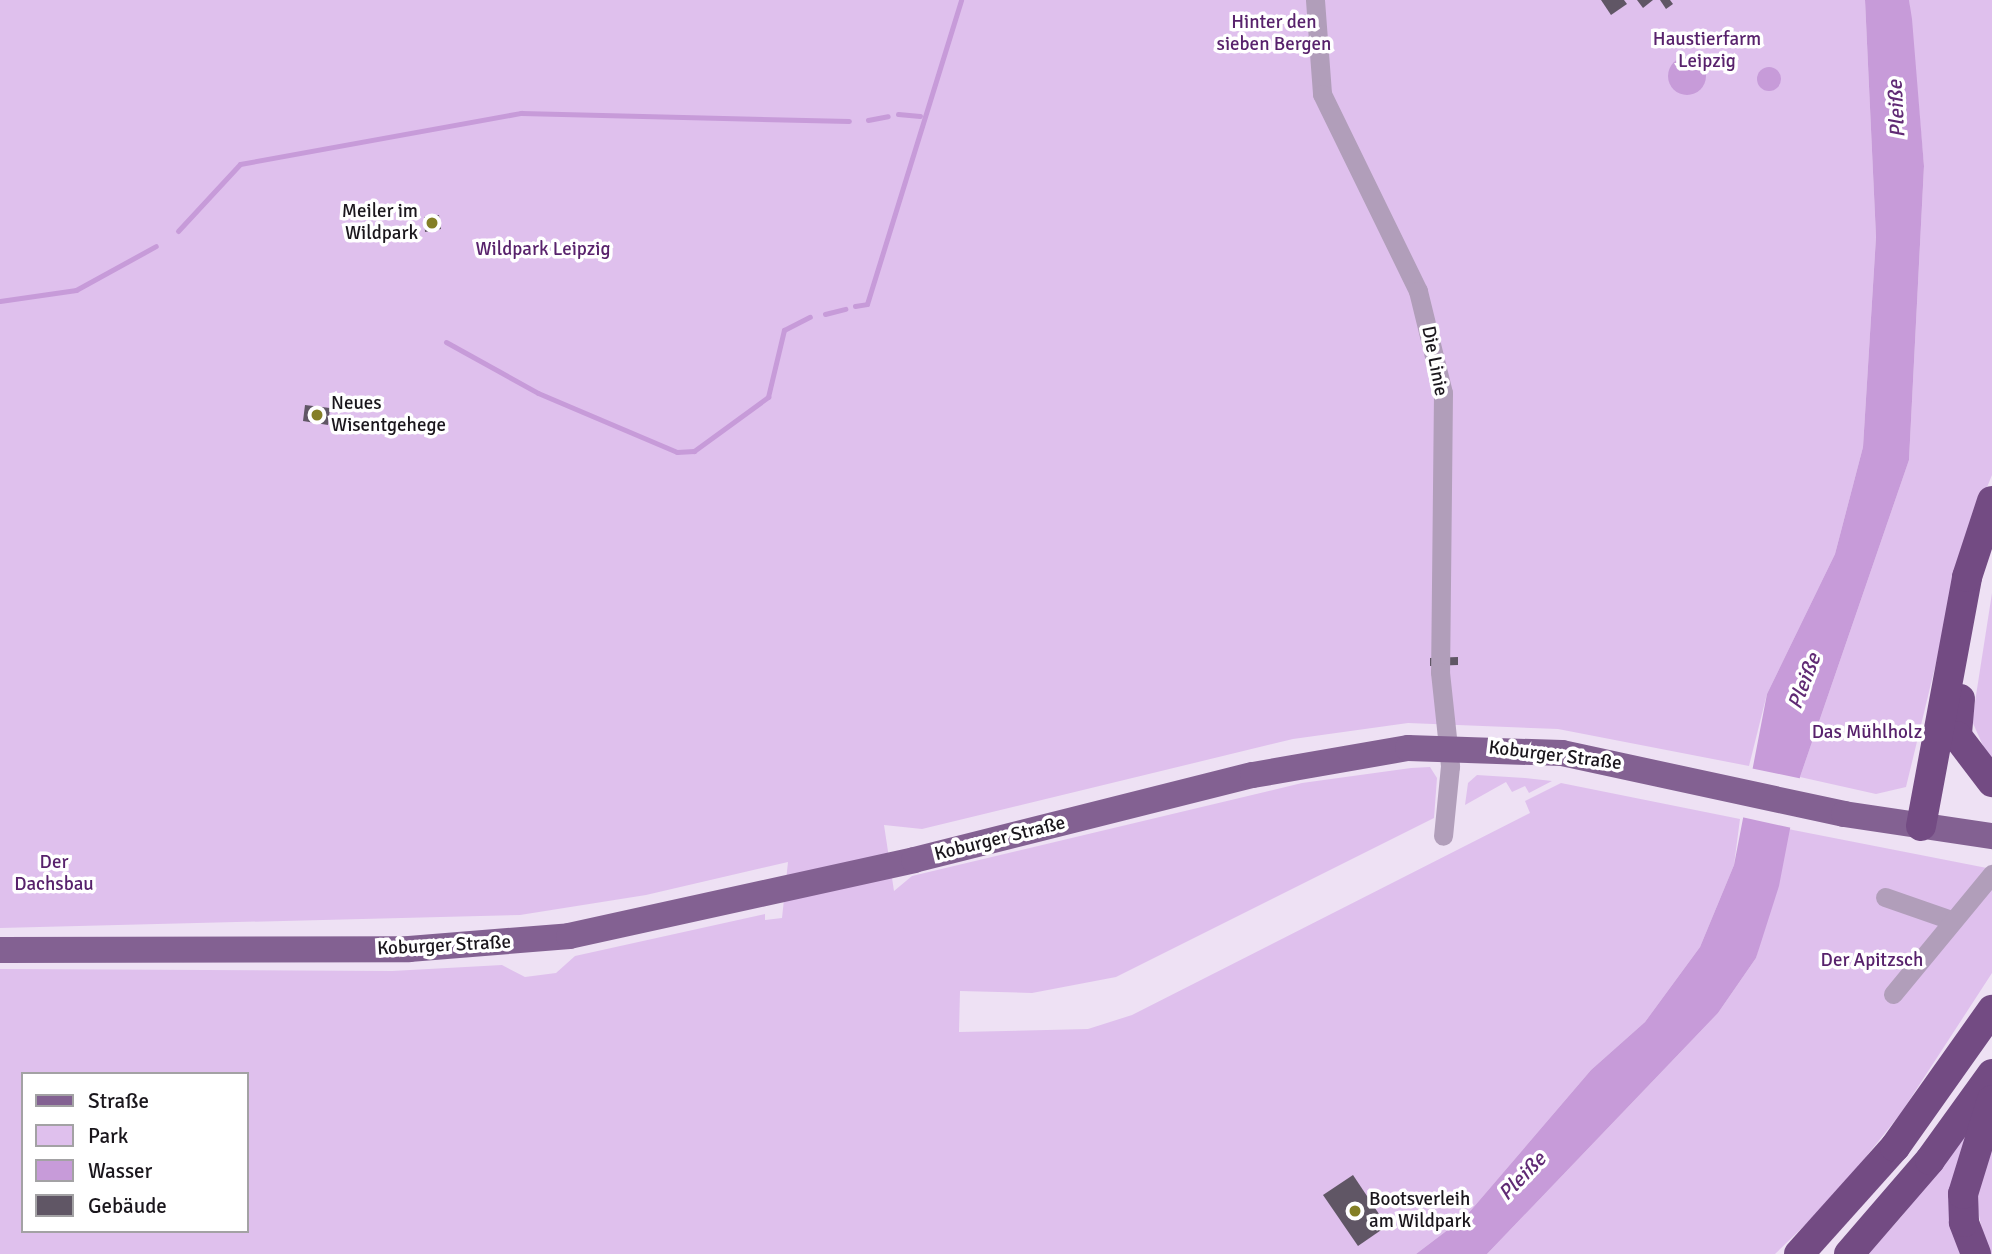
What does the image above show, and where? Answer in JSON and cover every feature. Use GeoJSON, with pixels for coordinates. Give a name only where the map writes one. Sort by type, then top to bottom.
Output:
{"type":"FeatureCollection","features":[{"type":"Feature","properties":{"kind":"highway"},"geometry":{"type":"LineString","coordinates":[[1931,827],[1967,577],[1992,501]]}},
{"type":"Feature","properties":{"kind":"highway"},"geometry":{"type":"LineString","coordinates":[[1931,827],[1957,736],[1961,685],[1992,548]]}},
{"type":"Feature","properties":{"kind":"highway"},"geometry":{"type":"LineString","coordinates":[[1957,736],[1992,782]]}},
{"type":"Feature","properties":{"kind":"highway"},"geometry":{"type":"LineString","coordinates":[[1799,1254],[1895,1147],[1992,1010]]}},
{"type":"Feature","properties":{"kind":"highway"},"geometry":{"type":"LineString","coordinates":[[1849,1254],[1930,1160],[1992,1074]]}},
{"type":"Feature","properties":{"kind":"highway"},"geometry":{"type":"LineString","coordinates":[[1976,1254],[1964,1222],[1963,1194],[1992,1100]]}},
{"type":"Feature","properties":{"kind":"main road","name":"Koburger Straße"},"geometry":{"type":"LineString","coordinates":[[0,950],[504,943],[602,930],[914,860],[1328,759],[1447,746],[1562,753],[1844,814],[1992,836]]}},
{"type":"Feature","properties":{"kind":"lane","name":"Die Linie"},"geometry":{"type":"LineString","coordinates":[[1315,0],[1322,94],[1418,291],[1443,393],[1440,672],[1447,746],[1443,836]]}},
{"type":"Feature","properties":{"kind":"lane"},"geometry":{"type":"LineString","coordinates":[[1893,994],[1951,920],[1992,874]]}},
{"type":"Feature","properties":{"kind":"lane"},"geometry":{"type":"LineString","coordinates":[[1885,897],[1951,920]]}},
{"type":"Feature","properties":{"kind":"green space"},"geometry":{"type":"Polygon","coordinates":[[[0,0],[1865,0],[1876,237],[1863,447],[1835,554],[1767,694],[1749,766],[1558,729],[1408,723],[1293,739],[922,829],[884,825],[894,891],[912,876],[1302,783],[1430,767],[1437,778],[1434,818],[1116,977],[1032,993],[960,991],[959,1032],[1088,1029],[1132,1015],[1530,813],[1525,801],[1561,783],[1740,819],[1734,865],[1700,947],[1645,1022],[1591,1070],[1466,1216],[1416,1254],[0,1254],[0,969],[392,971],[502,965],[525,977],[556,973],[575,956],[765,914],[765,920],[782,918],[788,862],[646,895],[520,915],[0,928],[0,0]]]}},
{"type":"Feature","properties":{"kind":"green space","name":"Das Mühlholz"},"geometry":{"type":"Polygon","coordinates":[[[1909,0],[1992,0],[1992,475],[1966,539],[1906,787],[1876,794],[1800,777],[1909,460],[1924,166],[1909,0]]]}},
{"type":"Feature","properties":{"kind":"green space","name":"Das Mühlholz"},"geometry":{"type":"Polygon","coordinates":[[[1992,593],[1992,766],[1972,721],[1992,593]]]}},
{"type":"Feature","properties":{"kind":"green space"},"geometry":{"type":"Polygon","coordinates":[[[1477,775],[1552,781],[1529,793],[1525,786],[1512,792],[1506,782],[1465,805],[1468,783],[1477,775]]]}},
{"type":"Feature","properties":{"kind":"green space","name":"Der Apitzsch"},"geometry":{"type":"Polygon","coordinates":[[[1788,829],[1992,869],[1992,973],[1901,1113],[1833,1198],[1775,1254],[1487,1254],[1718,1013],[1756,958],[1788,829]]]}},
{"type":"Feature","properties":{"kind":"green space"},"geometry":{"type":"Polygon","coordinates":[[[1966,1135],[1965,1254],[1868,1254],[1901,1217],[1966,1135]]]}},
{"type":"Feature","properties":{"kind":"green space"},"geometry":{"type":"Polygon","coordinates":[[[1992,1135],[1992,1254],[1987,1254],[1976,1201],[1992,1135]]]}},
{"type":"Feature","properties":{"kind":"water","name":"Pleiße"},"geometry":{"type":"Polygon","coordinates":[[[1865,0],[1909,0],[1912,19],[1924,166],[1909,460],[1800,777],[1779,886],[1756,958],[1718,1013],[1487,1254],[1416,1254],[1466,1216],[1591,1070],[1645,1022],[1700,947],[1734,865],[1767,694],[1835,554],[1863,447],[1876,237],[1865,0]]]}},
{"type":"Feature","properties":{"kind":"water"},"geometry":{"type":"Polygon","coordinates":[[[1687,57],[1700,63],[1706,76],[1700,89],[1687,95],[1674,89],[1668,76],[1674,63],[1687,57]]]}},
{"type":"Feature","properties":{"kind":"water"},"geometry":{"type":"Polygon","coordinates":[[[1769,67],[1778,70],[1781,79],[1778,88],[1769,91],[1760,88],[1757,79],[1760,70],[1769,67]]]}},
{"type":"Feature","properties":{"kind":"pier"},"geometry":{"type":"Polygon","coordinates":[[[1745,767],[1803,779],[1792,828],[1737,816],[1745,767]]]}},
{"type":"Feature","properties":{"kind":"building"},"geometry":{"type":"Polygon","coordinates":[[[1601,0],[1624,0],[1627,4],[1611,15],[1601,0]]]}},
{"type":"Feature","properties":{"kind":"building"},"geometry":{"type":"Polygon","coordinates":[[[1637,0],[1653,0],[1643,8],[1637,0]]]}},
{"type":"Feature","properties":{"kind":"building"},"geometry":{"type":"Polygon","coordinates":[[[1660,0],[1670,0],[1673,4],[1666,9],[1660,0]]]}},
{"type":"Feature","properties":{"kind":"building","name":"Meiler im Wildpark"},"geometry":{"type":"Polygon","coordinates":[[[439,215],[441,229],[425,232],[424,217],[439,215]]]}},
{"type":"Feature","properties":{"kind":"building","name":"Neues Wisentgehege"},"geometry":{"type":"Polygon","coordinates":[[[305,405],[330,408],[328,425],[303,421],[305,405]]]}},
{"type":"Feature","properties":{"kind":"building"},"geometry":{"type":"Polygon","coordinates":[[[1458,657],[1458,665],[1430,666],[1430,658],[1458,657]]]}},
{"type":"Feature","properties":{"kind":"building","name":"Bootsverleih am Wildpark"},"geometry":{"type":"Polygon","coordinates":[[[1353,1175],[1387,1226],[1358,1246],[1323,1195],[1353,1175]]]}},
{"type":"Feature","properties":{"kind":"waterway"},"geometry":{"type":"LineString","coordinates":[[855,306],[867,304],[961,0]]}},
{"type":"Feature","properties":{"kind":"waterway"},"geometry":{"type":"LineString","coordinates":[[178,231],[240,164],[521,113],[849,121]]}},
{"type":"Feature","properties":{"kind":"waterway"},"geometry":{"type":"LineString","coordinates":[[898,114],[920,116]]}},
{"type":"Feature","properties":{"kind":"waterway"},"geometry":{"type":"LineString","coordinates":[[868,120],[888,116]]}},
{"type":"Feature","properties":{"kind":"waterway"},"geometry":{"type":"LineString","coordinates":[[0,301],[76,290],[156,246]]}},
{"type":"Feature","properties":{"kind":"waterway"},"geometry":{"type":"LineString","coordinates":[[825,314],[845,309]]}},
{"type":"Feature","properties":{"kind":"waterway"},"geometry":{"type":"LineString","coordinates":[[446,342],[538,393],[677,452],[694,451],[768,397],[784,330],[810,317]]}},
{"type":"Feature","properties":{"kind":"place","name":"Meiler im Wildpark"},"geometry":{"type":"Point","coordinates":[432,223]}},
{"type":"Feature","properties":{"kind":"place","name":"Neues Wisentgehege"},"geometry":{"type":"Point","coordinates":[317,415]}},
{"type":"Feature","properties":{"kind":"place","name":"Bootsverleih am Wildpark"},"geometry":{"type":"Point","coordinates":[1355,1211]}},
{"type":"Feature","properties":{"kind":"park label","name":"Hinter den sieben Bergen"},"geometry":{"type":"Point","coordinates":[1274,34]}},
{"type":"Feature","properties":{"kind":"park label","name":"Haustierfarm Leipzig"},"geometry":{"type":"Point","coordinates":[1707,51]}},
{"type":"Feature","properties":{"kind":"park label","name":"Wildpark Leipzig"},"geometry":{"type":"Point","coordinates":[543,250]}},
{"type":"Feature","properties":{"kind":"park label","name":"Der Dachsbau"},"geometry":{"type":"Point","coordinates":[54,874]}}]}
